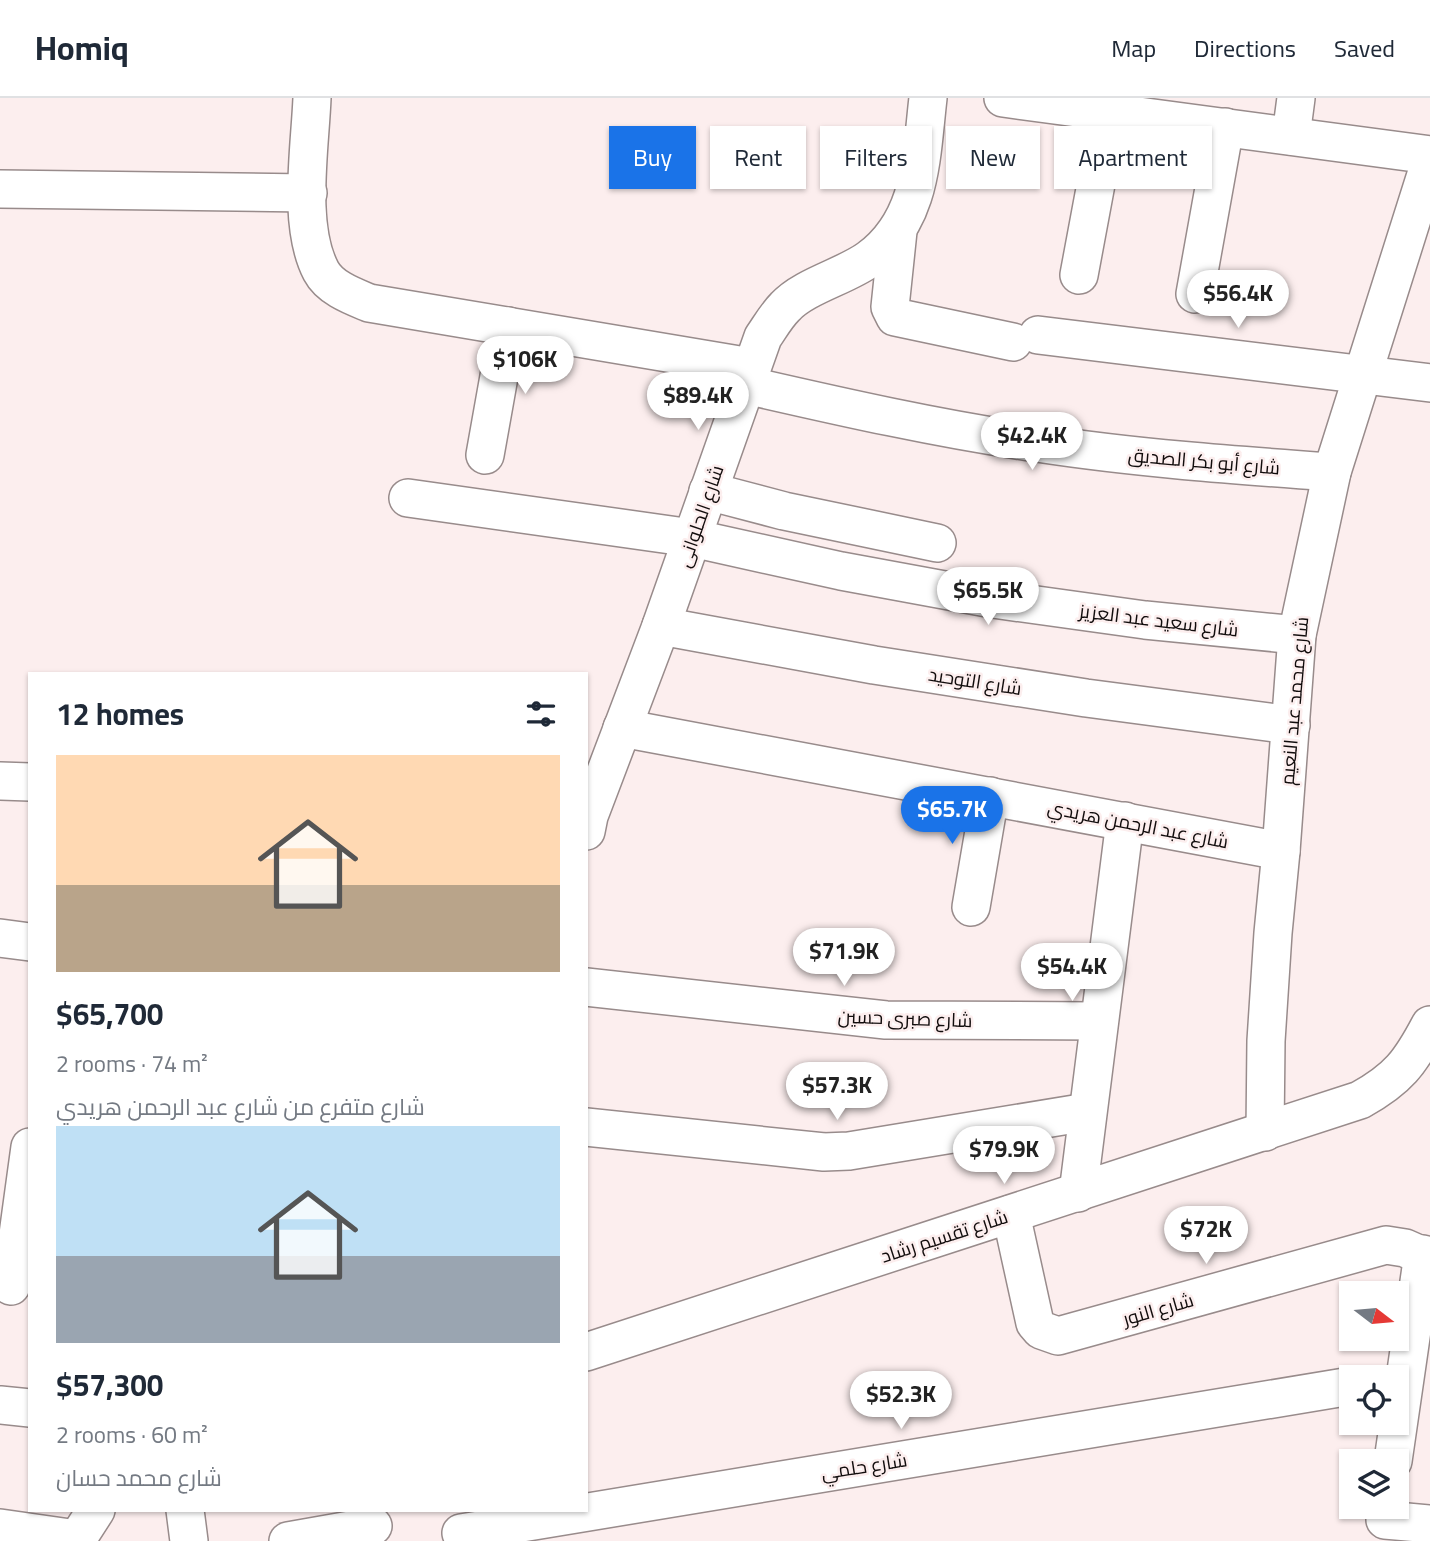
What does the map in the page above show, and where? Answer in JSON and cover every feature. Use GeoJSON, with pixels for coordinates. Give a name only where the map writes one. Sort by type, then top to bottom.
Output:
{"type":"FeatureCollection","features":[{"type":"Feature","properties":{"kind":"street"},"geometry":{"type":"LineString","coordinates":[[0,189],[308,192],[313,98]]}},
{"type":"Feature","properties":{"kind":"street","name":"شارع الحلوانى"},"geometry":{"type":"LineString","coordinates":[[588,818],[661,626],[763,337],[786,305],[869,259],[898,231],[912,202],[919,177],[928,98]]}},
{"type":"Feature","properties":{"kind":"street"},"geometry":{"type":"LineString","coordinates":[[1003,98],[1111,105],[1225,127],[1430,155]]}},
{"type":"Feature","properties":{"kind":"street"},"geometry":{"type":"LineString","coordinates":[[1291,136],[1296,98]]}},
{"type":"Feature","properties":{"kind":"street"},"geometry":{"type":"LineString","coordinates":[[1079,275],[1111,105]]}},
{"type":"Feature","properties":{"kind":"street"},"geometry":{"type":"LineString","coordinates":[[1195,294],[1225,127]]}},
{"type":"Feature","properties":{"kind":"street","name":"شارع محمد عبد النعيم"},"geometry":{"type":"LineString","coordinates":[[1265,1132],[1266,1041],[1297,635],[1332,472],[1430,162]]}},
{"type":"Feature","properties":{"kind":"street","name":"شارع أبو بكر الصديق"},"geometry":{"type":"LineString","coordinates":[[308,192],[309,233],[321,272],[343,292],[369,303],[508,326],[748,376],[891,418],[1037,443],[1184,461],[1332,472]]}},
{"type":"Feature","properties":{"kind":"street"},"geometry":{"type":"LineString","coordinates":[[898,231],[890,307],[895,317],[1026,338],[1430,383]]}},
{"type":"Feature","properties":{"kind":"street"},"geometry":{"type":"LineString","coordinates":[[485,455],[508,326]]}},
{"type":"Feature","properties":{"kind":"street"},"geometry":{"type":"LineString","coordinates":[[708,491],[796,514],[937,543]]}},
{"type":"Feature","properties":{"kind":"street","name":"شارع سعيد عبد العزيز"},"geometry":{"type":"LineString","coordinates":[[408,498],[692,538],[841,571],[993,598],[1145,620],[1297,635]]}},
{"type":"Feature","properties":{"kind":"street","name":"شارع التوحيد"},"geometry":{"type":"LineString","coordinates":[[661,626],[1086,698],[1291,725]]}},
{"type":"Feature","properties":{"kind":"street","name":"شارع عبد الرحمن هريدي"},"geometry":{"type":"LineString","coordinates":[[622,728],[1281,851]]}},
{"type":"Feature","properties":{"kind":"street"},"geometry":{"type":"LineString","coordinates":[[0,781],[28,782]]}},
{"type":"Feature","properties":{"kind":"street"},"geometry":{"type":"LineString","coordinates":[[971,906],[990,796]]}},
{"type":"Feature","properties":{"kind":"street"},"geometry":{"type":"LineString","coordinates":[[1078,1193],[1125,821]]}},
{"type":"Feature","properties":{"kind":"street"},"geometry":{"type":"LineString","coordinates":[[0,937],[28,942]]}},
{"type":"Feature","properties":{"kind":"street","name":"شارع صبرى حسين"},"geometry":{"type":"LineString","coordinates":[[588,987],[886,1020],[1099,1021]]}},
{"type":"Feature","properties":{"kind":"street","name":"شارع تقسيم رشاد"},"geometry":{"type":"LineString","coordinates":[[588,1351],[1360,1100],[1380,1089],[1425,1046]]}},
{"type":"Feature","properties":{"kind":"street"},"geometry":{"type":"LineString","coordinates":[[588,1127],[824,1152],[849,1151],[1087,1112]]}},
{"type":"Feature","properties":{"kind":"street"},"geometry":{"type":"LineString","coordinates":[[14,1286],[28,1164]]}},
{"type":"Feature","properties":{"kind":"street","name":"شارع النور"},"geometry":{"type":"LineString","coordinates":[[1011,1214],[1035,1323],[1041,1330],[1058,1336],[1386,1245],[1427,1256]]}},
{"type":"Feature","properties":{"kind":"street"},"geometry":{"type":"LineString","coordinates":[[1396,1449],[1411,1378],[1427,1256]]}},
{"type":"Feature","properties":{"kind":"street","name":"شارع حلمي"},"geometry":{"type":"LineString","coordinates":[[588,1508],[1339,1388]]}},
{"type":"Feature","properties":{"kind":"street"},"geometry":{"type":"LineString","coordinates":[[0,1405],[28,1408]]}},
{"type":"Feature","properties":{"kind":"street"},"geometry":{"type":"LineString","coordinates":[[185,1512],[189,1541]]}},
{"type":"Feature","properties":{"kind":"street","name":"شارع حلمي"},"geometry":{"type":"LineString","coordinates":[[460,1528],[560,1512]]}},
{"type":"Feature","properties":{"kind":"street"},"geometry":{"type":"LineString","coordinates":[[288,1541],[325,1522],[373,1526]]}},
{"type":"Feature","properties":{"kind":"street"},"geometry":{"type":"LineString","coordinates":[[1384,1523],[1430,1524]]}},
{"type":"Feature","properties":{"kind":"street"},"geometry":{"type":"LineString","coordinates":[[0,1528],[83,1530]]}}]}
